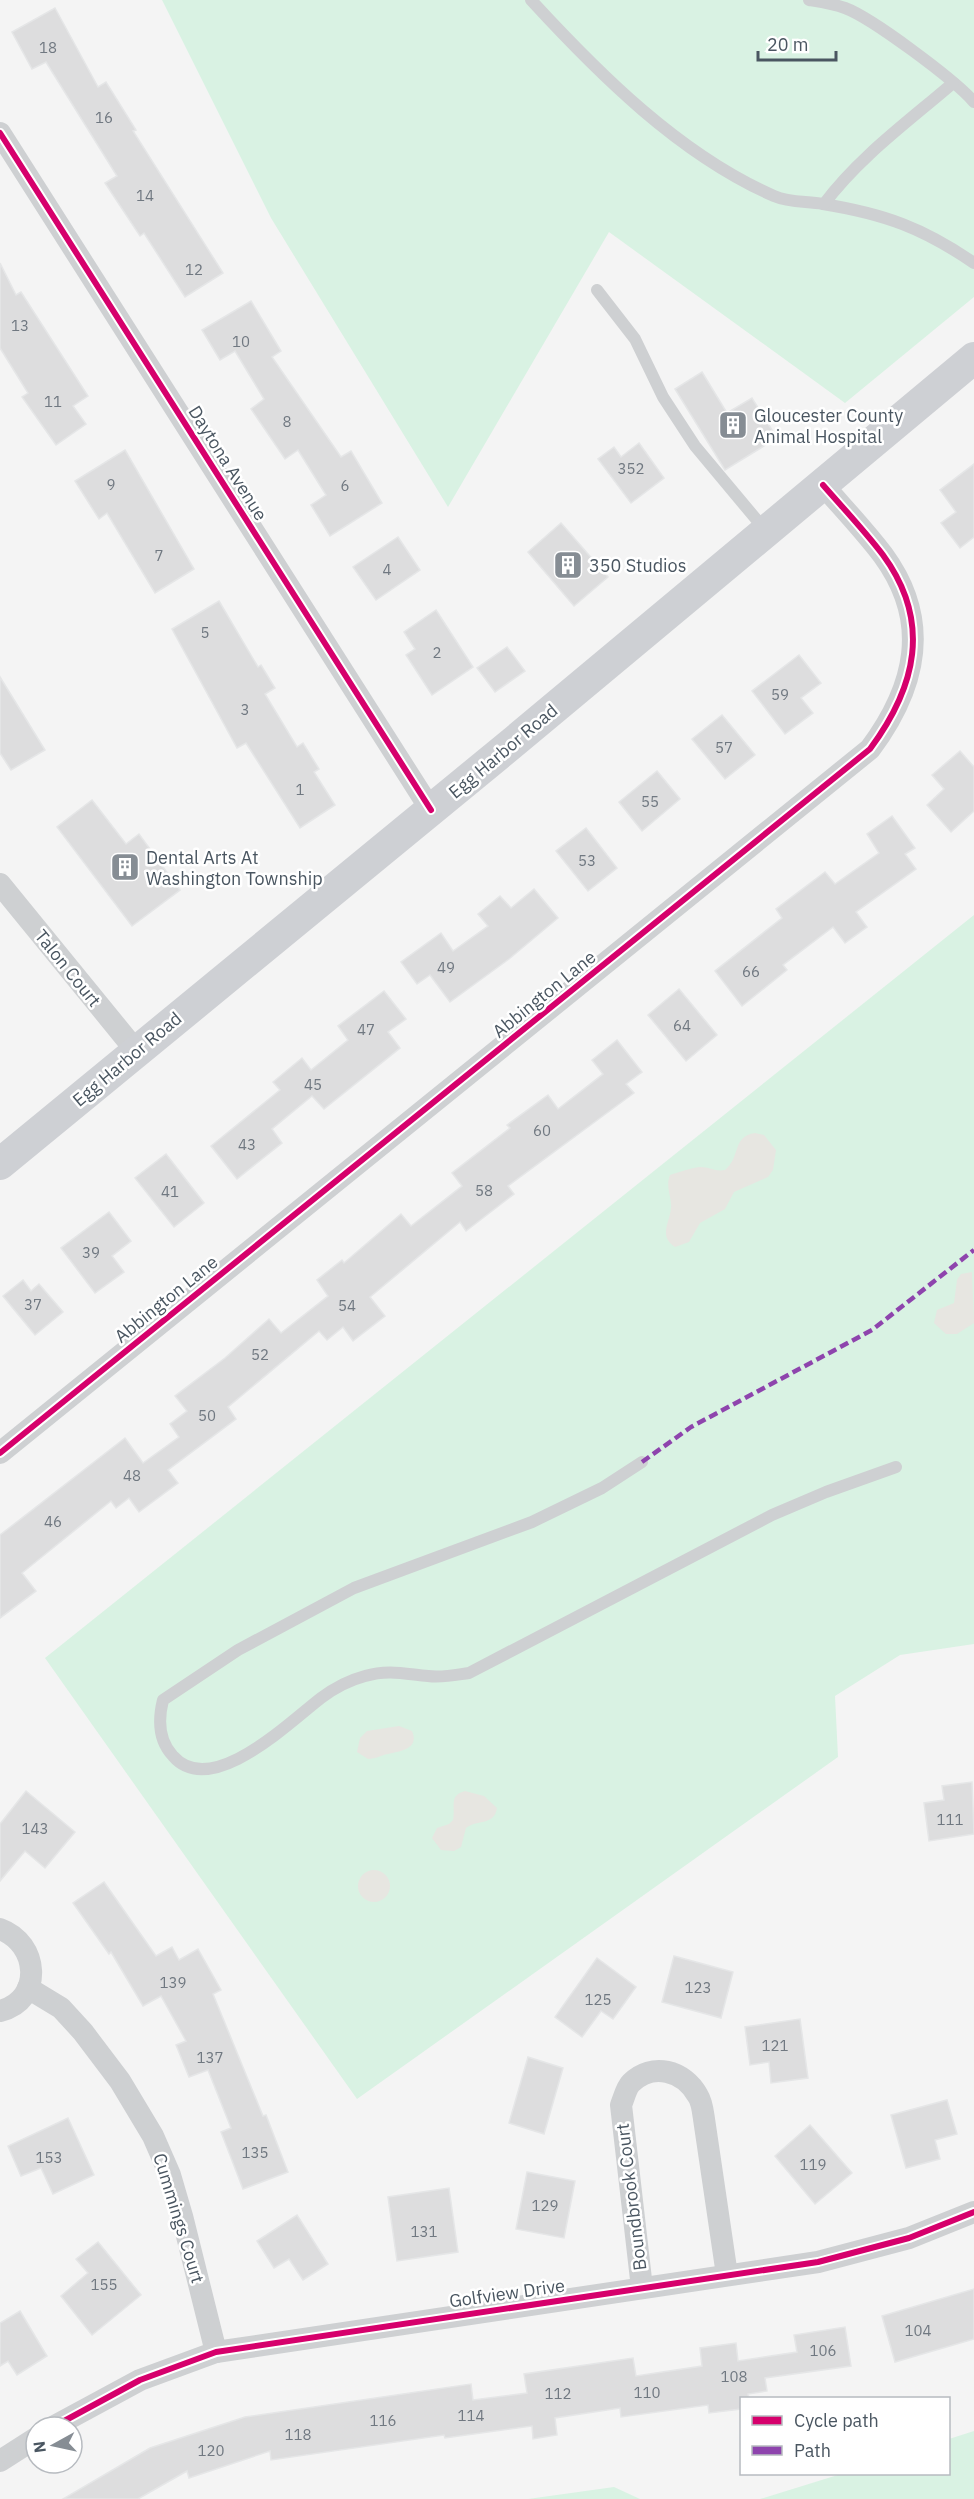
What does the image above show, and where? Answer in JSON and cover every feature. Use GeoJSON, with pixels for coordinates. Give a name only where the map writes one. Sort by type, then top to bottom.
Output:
{"type":"FeatureCollection","features":[{"type":"Feature","properties":{"kind":"main road","name":"Egg Harbor Road"},"geometry":{"type":"LineString","coordinates":[[0,1164],[431,810],[974,358]]}},
{"type":"Feature","properties":{"kind":"street","name":"Daytona Avenue"},"geometry":{"type":"LineString","coordinates":[[0,133],[431,810]]}},
{"type":"Feature","properties":{"kind":"street","name":"Abbington Lane"},"geometry":{"type":"LineString","coordinates":[[0,1453],[870,749],[889,724],[903,697],[912,667],[914,641],[907,607],[897,580],[884,556],[823,485]]}},
{"type":"Feature","properties":{"kind":"street","name":"Talon Court"},"geometry":{"type":"LineString","coordinates":[[0,884],[137,1052]]}},
{"type":"Feature","properties":{"kind":"street"},"geometry":{"type":"LineString","coordinates":[[0,1929],[15,1935],[28,1953],[32,1974],[28,1988],[20,2000],[0,2011]]}},
{"type":"Feature","properties":{"kind":"street","name":"Cummings Court"},"geometry":{"type":"LineString","coordinates":[[28,1988],[61,2008],[83,2032],[120,2081],[153,2136],[170,2175],[182,2216],[216,2352]]}},
{"type":"Feature","properties":{"kind":"street","name":"Boundbrook Court"},"geometry":{"type":"LineString","coordinates":[[642,2288],[621,2105],[629,2085],[647,2070],[669,2071],[687,2082],[699,2096],[727,2275]]}},
{"type":"Feature","properties":{"kind":"street","name":"Golfview Drive"},"geometry":{"type":"LineString","coordinates":[[75,2415],[140,2380],[216,2352],[818,2262],[909,2238],[974,2212]]}},
{"type":"Feature","properties":{"kind":"street"},"geometry":{"type":"LineString","coordinates":[[0,2461],[24,2446]]}},
{"type":"Feature","properties":{"kind":"lane"},"geometry":{"type":"LineString","coordinates":[[531,0],[563,36],[676,137],[775,196],[879,216],[918,229],[947,244],[974,263]]}},
{"type":"Feature","properties":{"kind":"lane"},"geometry":{"type":"LineString","coordinates":[[808,0],[831,4],[854,12],[953,83],[974,102]]}},
{"type":"Feature","properties":{"kind":"lane"},"geometry":{"type":"LineString","coordinates":[[824,204],[839,183],[860,163],[953,83]]}},
{"type":"Feature","properties":{"kind":"lane"},"geometry":{"type":"LineString","coordinates":[[597,290],[635,339],[663,397],[695,446],[767,531]]}},
{"type":"Feature","properties":{"kind":"lane"},"geometry":{"type":"LineString","coordinates":[[642,1462],[602,1488],[570,1505],[487,1540],[370,1580],[238,1650],[176,1689],[163,1700],[159,1728],[171,1755],[182,1765],[201,1768],[222,1765],[277,1736],[321,1698],[365,1676],[405,1671],[428,1677],[469,1673],[772,1515],[825,1492],[896,1467]]}},
{"type":"Feature","properties":{"kind":"green space"},"geometry":{"type":"Polygon","coordinates":[[[162,0],[974,0],[974,297],[845,403],[609,232],[448,507],[271,218],[162,0]]]}},
{"type":"Feature","properties":{"kind":"green space"},"geometry":{"type":"Polygon","coordinates":[[[974,915],[974,1644],[900,1655],[835,1696],[838,1757],[357,2099],[45,1658],[974,915]]]}},
{"type":"Feature","properties":{"kind":"green space"},"geometry":{"type":"Polygon","coordinates":[[[974,2431],[974,2499],[760,2499],[838,2475],[950,2475],[950,2439],[974,2431]]]}},
{"type":"Feature","properties":{"kind":"green space"},"geometry":{"type":"Polygon","coordinates":[[[614,2487],[640,2499],[528,2499],[614,2487]]]}},
{"type":"Feature","properties":{"kind":"sand"},"geometry":{"type":"Polygon","coordinates":[[[755,1133],[764,1135],[776,1150],[773,1170],[768,1177],[734,1192],[725,1209],[700,1223],[689,1242],[675,1247],[670,1243],[666,1234],[671,1208],[668,1184],[670,1175],[700,1167],[725,1170],[730,1165],[743,1138],[755,1133]]]}},
{"type":"Feature","properties":{"kind":"sand"},"geometry":{"type":"Polygon","coordinates":[[[972,1272],[974,1323],[957,1334],[946,1334],[934,1323],[937,1310],[954,1303],[957,1280],[961,1274],[972,1272]]]}},
{"type":"Feature","properties":{"kind":"sand"},"geometry":{"type":"Polygon","coordinates":[[[399,1726],[412,1731],[413,1742],[408,1748],[371,1759],[357,1752],[360,1738],[367,1731],[399,1726]]]}},
{"type":"Feature","properties":{"kind":"sand"},"geometry":{"type":"Polygon","coordinates":[[[465,1791],[484,1796],[497,1808],[495,1814],[489,1820],[466,1828],[461,1847],[454,1851],[441,1850],[432,1838],[437,1828],[453,1820],[456,1796],[465,1791]]]}},
{"type":"Feature","properties":{"kind":"sand"},"geometry":{"type":"Polygon","coordinates":[[[374,1870],[385,1875],[390,1886],[385,1897],[374,1902],[363,1897],[358,1886],[363,1875],[374,1870]]]}},
{"type":"Feature","properties":{"kind":"building"},"geometry":{"type":"Polygon","coordinates":[[[55,8],[98,87],[106,82],[136,130],[133,131],[223,273],[185,297],[144,233],[140,236],[105,183],[117,176],[46,62],[32,69],[12,32],[55,8]]]}},
{"type":"Feature","properties":{"kind":"building"},"geometry":{"type":"Polygon","coordinates":[[[0,263],[16,295],[21,292],[88,396],[73,406],[86,424],[56,445],[22,397],[28,393],[0,348],[0,263]]]}},
{"type":"Feature","properties":{"kind":"building"},"geometry":{"type":"Polygon","coordinates":[[[251,301],[281,351],[272,357],[341,457],[351,451],[382,503],[330,536],[311,505],[326,495],[298,450],[285,459],[251,409],[264,399],[235,351],[220,360],[202,330],[251,301]]]}},
{"type":"Feature","properties":{"kind":"building","name":"Gloucester County Animal Hospital"},"geometry":{"type":"Polygon","coordinates":[[[702,372],[727,413],[752,398],[777,438],[725,470],[675,389],[702,372]]]}},
{"type":"Feature","properties":{"kind":"building"},"geometry":{"type":"Polygon","coordinates":[[[639,443],[664,478],[631,503],[598,459],[614,447],[621,457],[639,443]]]}},
{"type":"Feature","properties":{"kind":"building"},"geometry":{"type":"Polygon","coordinates":[[[125,450],[194,569],[155,593],[107,513],[99,519],[75,481],[125,450]]]}},
{"type":"Feature","properties":{"kind":"building"},"geometry":{"type":"Polygon","coordinates":[[[974,464],[974,537],[960,548],[941,523],[956,512],[940,490],[974,464]]]}},
{"type":"Feature","properties":{"kind":"building","name":"350 Studios"},"geometry":{"type":"Polygon","coordinates":[[[561,523],[608,577],[574,606],[528,552],[561,523]]]}},
{"type":"Feature","properties":{"kind":"building"},"geometry":{"type":"Polygon","coordinates":[[[398,537],[420,570],[376,600],[353,567],[398,537]]]}},
{"type":"Feature","properties":{"kind":"building"},"geometry":{"type":"Polygon","coordinates":[[[219,601],[258,667],[261,665],[275,688],[265,694],[297,747],[303,743],[319,769],[314,772],[335,805],[300,828],[246,743],[237,748],[172,629],[219,601]]]}},
{"type":"Feature","properties":{"kind":"building"},"geometry":{"type":"Polygon","coordinates":[[[436,610],[473,667],[432,695],[406,655],[415,649],[404,632],[436,610]]]}},
{"type":"Feature","properties":{"kind":"building"},"geometry":{"type":"Polygon","coordinates":[[[507,647],[525,671],[495,692],[477,668],[507,647]]]}},
{"type":"Feature","properties":{"kind":"building"},"geometry":{"type":"Polygon","coordinates":[[[799,655],[821,683],[801,698],[813,713],[785,734],[752,691],[799,655]]]}},
{"type":"Feature","properties":{"kind":"building"},"geometry":{"type":"Polygon","coordinates":[[[0,677],[45,750],[11,770],[0,753],[0,677]]]}},
{"type":"Feature","properties":{"kind":"building"},"geometry":{"type":"Polygon","coordinates":[[[722,715],[755,755],[725,779],[692,739],[722,715]]]}},
{"type":"Feature","properties":{"kind":"building"},"geometry":{"type":"Polygon","coordinates":[[[960,751],[974,767],[974,811],[951,832],[927,805],[944,789],[932,775],[960,751]]]}},
{"type":"Feature","properties":{"kind":"building"},"geometry":{"type":"Polygon","coordinates":[[[657,771],[680,799],[642,831],[619,802],[657,771]]]}},
{"type":"Feature","properties":{"kind":"building","name":"Dental Arts At Washington Township"},"geometry":{"type":"Polygon","coordinates":[[[92,800],[126,844],[139,834],[180,890],[132,926],[57,827],[92,800]]]}},
{"type":"Feature","properties":{"kind":"building"},"geometry":{"type":"Polygon","coordinates":[[[892,816],[915,848],[905,854],[916,869],[856,912],[867,927],[845,943],[833,927],[783,965],[787,970],[742,1006],[715,971],[782,918],[776,909],[825,872],[835,884],[879,853],[867,834],[892,816]]]}},
{"type":"Feature","properties":{"kind":"building"},"geometry":{"type":"Polygon","coordinates":[[[586,828],[617,868],[588,891],[556,851],[586,828]]]}},
{"type":"Feature","properties":{"kind":"building"},"geometry":{"type":"Polygon","coordinates":[[[534,889],[558,918],[509,959],[450,1002],[430,975],[417,984],[401,962],[441,933],[453,951],[488,926],[478,914],[500,896],[511,908],[534,889]]]}},
{"type":"Feature","properties":{"kind":"building"},"geometry":{"type":"Polygon","coordinates":[[[679,989],[717,1035],[686,1061],[648,1015],[679,989]]]}},
{"type":"Feature","properties":{"kind":"building"},"geometry":{"type":"Polygon","coordinates":[[[384,991],[406,1019],[388,1032],[400,1048],[324,1109],[312,1096],[272,1129],[282,1143],[237,1179],[211,1146],[280,1090],[273,1082],[302,1058],[311,1070],[348,1040],[338,1026],[384,991]]]}},
{"type":"Feature","properties":{"kind":"building"},"geometry":{"type":"Polygon","coordinates":[[[617,1040],[642,1072],[626,1084],[634,1093],[508,1186],[514,1194],[466,1231],[460,1222],[370,1297],[385,1316],[353,1341],[343,1327],[327,1340],[319,1331],[228,1407],[236,1419],[168,1470],[178,1483],[139,1512],[129,1498],[116,1508],[111,1501],[22,1573],[36,1591],[0,1618],[0,1535],[125,1438],[143,1463],[179,1437],[170,1424],[187,1411],[175,1396],[225,1358],[269,1319],[281,1333],[328,1296],[317,1280],[342,1260],[344,1263],[401,1214],[411,1226],[462,1186],[452,1173],[510,1128],[507,1125],[548,1095],[558,1109],[603,1074],[592,1060],[617,1040]]]}},
{"type":"Feature","properties":{"kind":"building"},"geometry":{"type":"Polygon","coordinates":[[[166,1154],[204,1203],[174,1227],[135,1178],[166,1154]]]}},
{"type":"Feature","properties":{"kind":"building"},"geometry":{"type":"Polygon","coordinates":[[[109,1212],[131,1241],[112,1256],[124,1272],[95,1293],[61,1248],[109,1212]]]}},
{"type":"Feature","properties":{"kind":"building"},"geometry":{"type":"Polygon","coordinates":[[[23,1280],[31,1291],[39,1284],[63,1312],[35,1335],[3,1296],[23,1280]]]}},
{"type":"Feature","properties":{"kind":"building"},"geometry":{"type":"Polygon","coordinates":[[[972,1782],[974,1834],[929,1841],[924,1803],[944,1800],[942,1786],[972,1782]]]}},
{"type":"Feature","properties":{"kind":"building"},"geometry":{"type":"Polygon","coordinates":[[[26,1791],[75,1832],[45,1868],[25,1851],[0,1881],[0,1824],[26,1791]]]}},
{"type":"Feature","properties":{"kind":"building"},"geometry":{"type":"Polygon","coordinates":[[[104,1882],[156,1956],[172,1947],[179,1960],[198,1949],[221,1990],[213,1994],[263,2116],[266,2115],[288,2172],[243,2189],[221,2132],[231,2128],[208,2070],[189,2077],[176,2045],[186,2041],[161,1996],[143,2006],[111,1952],[109,1954],[73,1903],[104,1882]]]}},
{"type":"Feature","properties":{"kind":"building"},"geometry":{"type":"Polygon","coordinates":[[[674,1956],[733,1972],[721,2018],[662,2002],[674,1956]]]}},
{"type":"Feature","properties":{"kind":"building"},"geometry":{"type":"Polygon","coordinates":[[[597,1958],[636,1987],[613,2019],[601,2011],[582,2037],[555,2017],[597,1958]]]}},
{"type":"Feature","properties":{"kind":"building"},"geometry":{"type":"Polygon","coordinates":[[[800,2019],[808,2078],[771,2083],[769,2062],[750,2065],[745,2027],[800,2019]]]}},
{"type":"Feature","properties":{"kind":"building"},"geometry":{"type":"Polygon","coordinates":[[[528,2057],[563,2068],[544,2134],[509,2123],[528,2057]]]}},
{"type":"Feature","properties":{"kind":"building"},"geometry":{"type":"Polygon","coordinates":[[[947,2100],[957,2134],[935,2140],[940,2159],[906,2168],[891,2115],[947,2100]]]}},
{"type":"Feature","properties":{"kind":"building"},"geometry":{"type":"Polygon","coordinates":[[[68,2118],[94,2175],[53,2194],[41,2168],[21,2176],[8,2146],[68,2118]]]}},
{"type":"Feature","properties":{"kind":"building"},"geometry":{"type":"Polygon","coordinates":[[[810,2125],[852,2173],[815,2204],[775,2156],[810,2125]]]}},
{"type":"Feature","properties":{"kind":"building"},"geometry":{"type":"Polygon","coordinates":[[[527,2172],[575,2181],[564,2238],[516,2229],[527,2172]]]}},
{"type":"Feature","properties":{"kind":"building"},"geometry":{"type":"Polygon","coordinates":[[[449,2188],[458,2252],[397,2261],[388,2197],[449,2188]]]}},
{"type":"Feature","properties":{"kind":"building"},"geometry":{"type":"Polygon","coordinates":[[[297,2215],[328,2264],[303,2280],[289,2259],[274,2268],[257,2241],[297,2215]]]}},
{"type":"Feature","properties":{"kind":"building"},"geometry":{"type":"Polygon","coordinates":[[[98,2242],[141,2295],[92,2335],[61,2296],[88,2273],[76,2259],[98,2242]]]}},
{"type":"Feature","properties":{"kind":"building"},"geometry":{"type":"Polygon","coordinates":[[[974,2289],[974,2339],[895,2362],[882,2316],[974,2289]]]}},
{"type":"Feature","properties":{"kind":"building"},"geometry":{"type":"Polygon","coordinates":[[[20,2311],[47,2356],[17,2375],[8,2361],[0,2366],[0,2323],[20,2311]]]}},
{"type":"Feature","properties":{"kind":"building"},"geometry":{"type":"Polygon","coordinates":[[[845,2327],[851,2366],[765,2378],[767,2391],[748,2394],[749,2397],[740,2397],[740,2409],[709,2413],[708,2405],[621,2417],[620,2408],[555,2418],[557,2435],[533,2439],[532,2426],[445,2438],[444,2435],[271,2460],[270,2451],[189,2478],[187,2471],[138,2499],[63,2499],[150,2448],[245,2417],[471,2384],[473,2400],[527,2393],[524,2374],[633,2358],[636,2376],[702,2366],[700,2348],[736,2343],[738,2361],[797,2352],[794,2335],[845,2327]]]}},
{"type":"Feature","properties":{"kind":"marked path"},"geometry":{"type":"LineString","coordinates":[[642,1462],[691,1427],[872,1330],[974,1250]]}},
{"type":"Feature","properties":{"kind":"cycle path"},"geometry":{"type":"LineString","coordinates":[[0,133],[431,810]]}},
{"type":"Feature","properties":{"kind":"cycle path"},"geometry":{"type":"LineString","coordinates":[[0,1453],[870,749],[886,726],[907,678],[912,654],[913,629],[908,605],[898,580],[883,555],[823,485]]}},
{"type":"Feature","properties":{"kind":"cycle path"},"geometry":{"type":"LineString","coordinates":[[75,2415],[140,2380],[216,2352],[818,2262],[909,2238],[974,2212]]}},
{"type":"Feature","properties":{"kind":"place","name":"Gloucester County Animal Hospital"},"geometry":{"type":"Point","coordinates":[733,425]}},
{"type":"Feature","properties":{"kind":"place","name":"350 Studios"},"geometry":{"type":"Point","coordinates":[568,565]}},
{"type":"Feature","properties":{"kind":"place","name":"Dental Arts At Washington Township"},"geometry":{"type":"Point","coordinates":[125,867]}}]}
